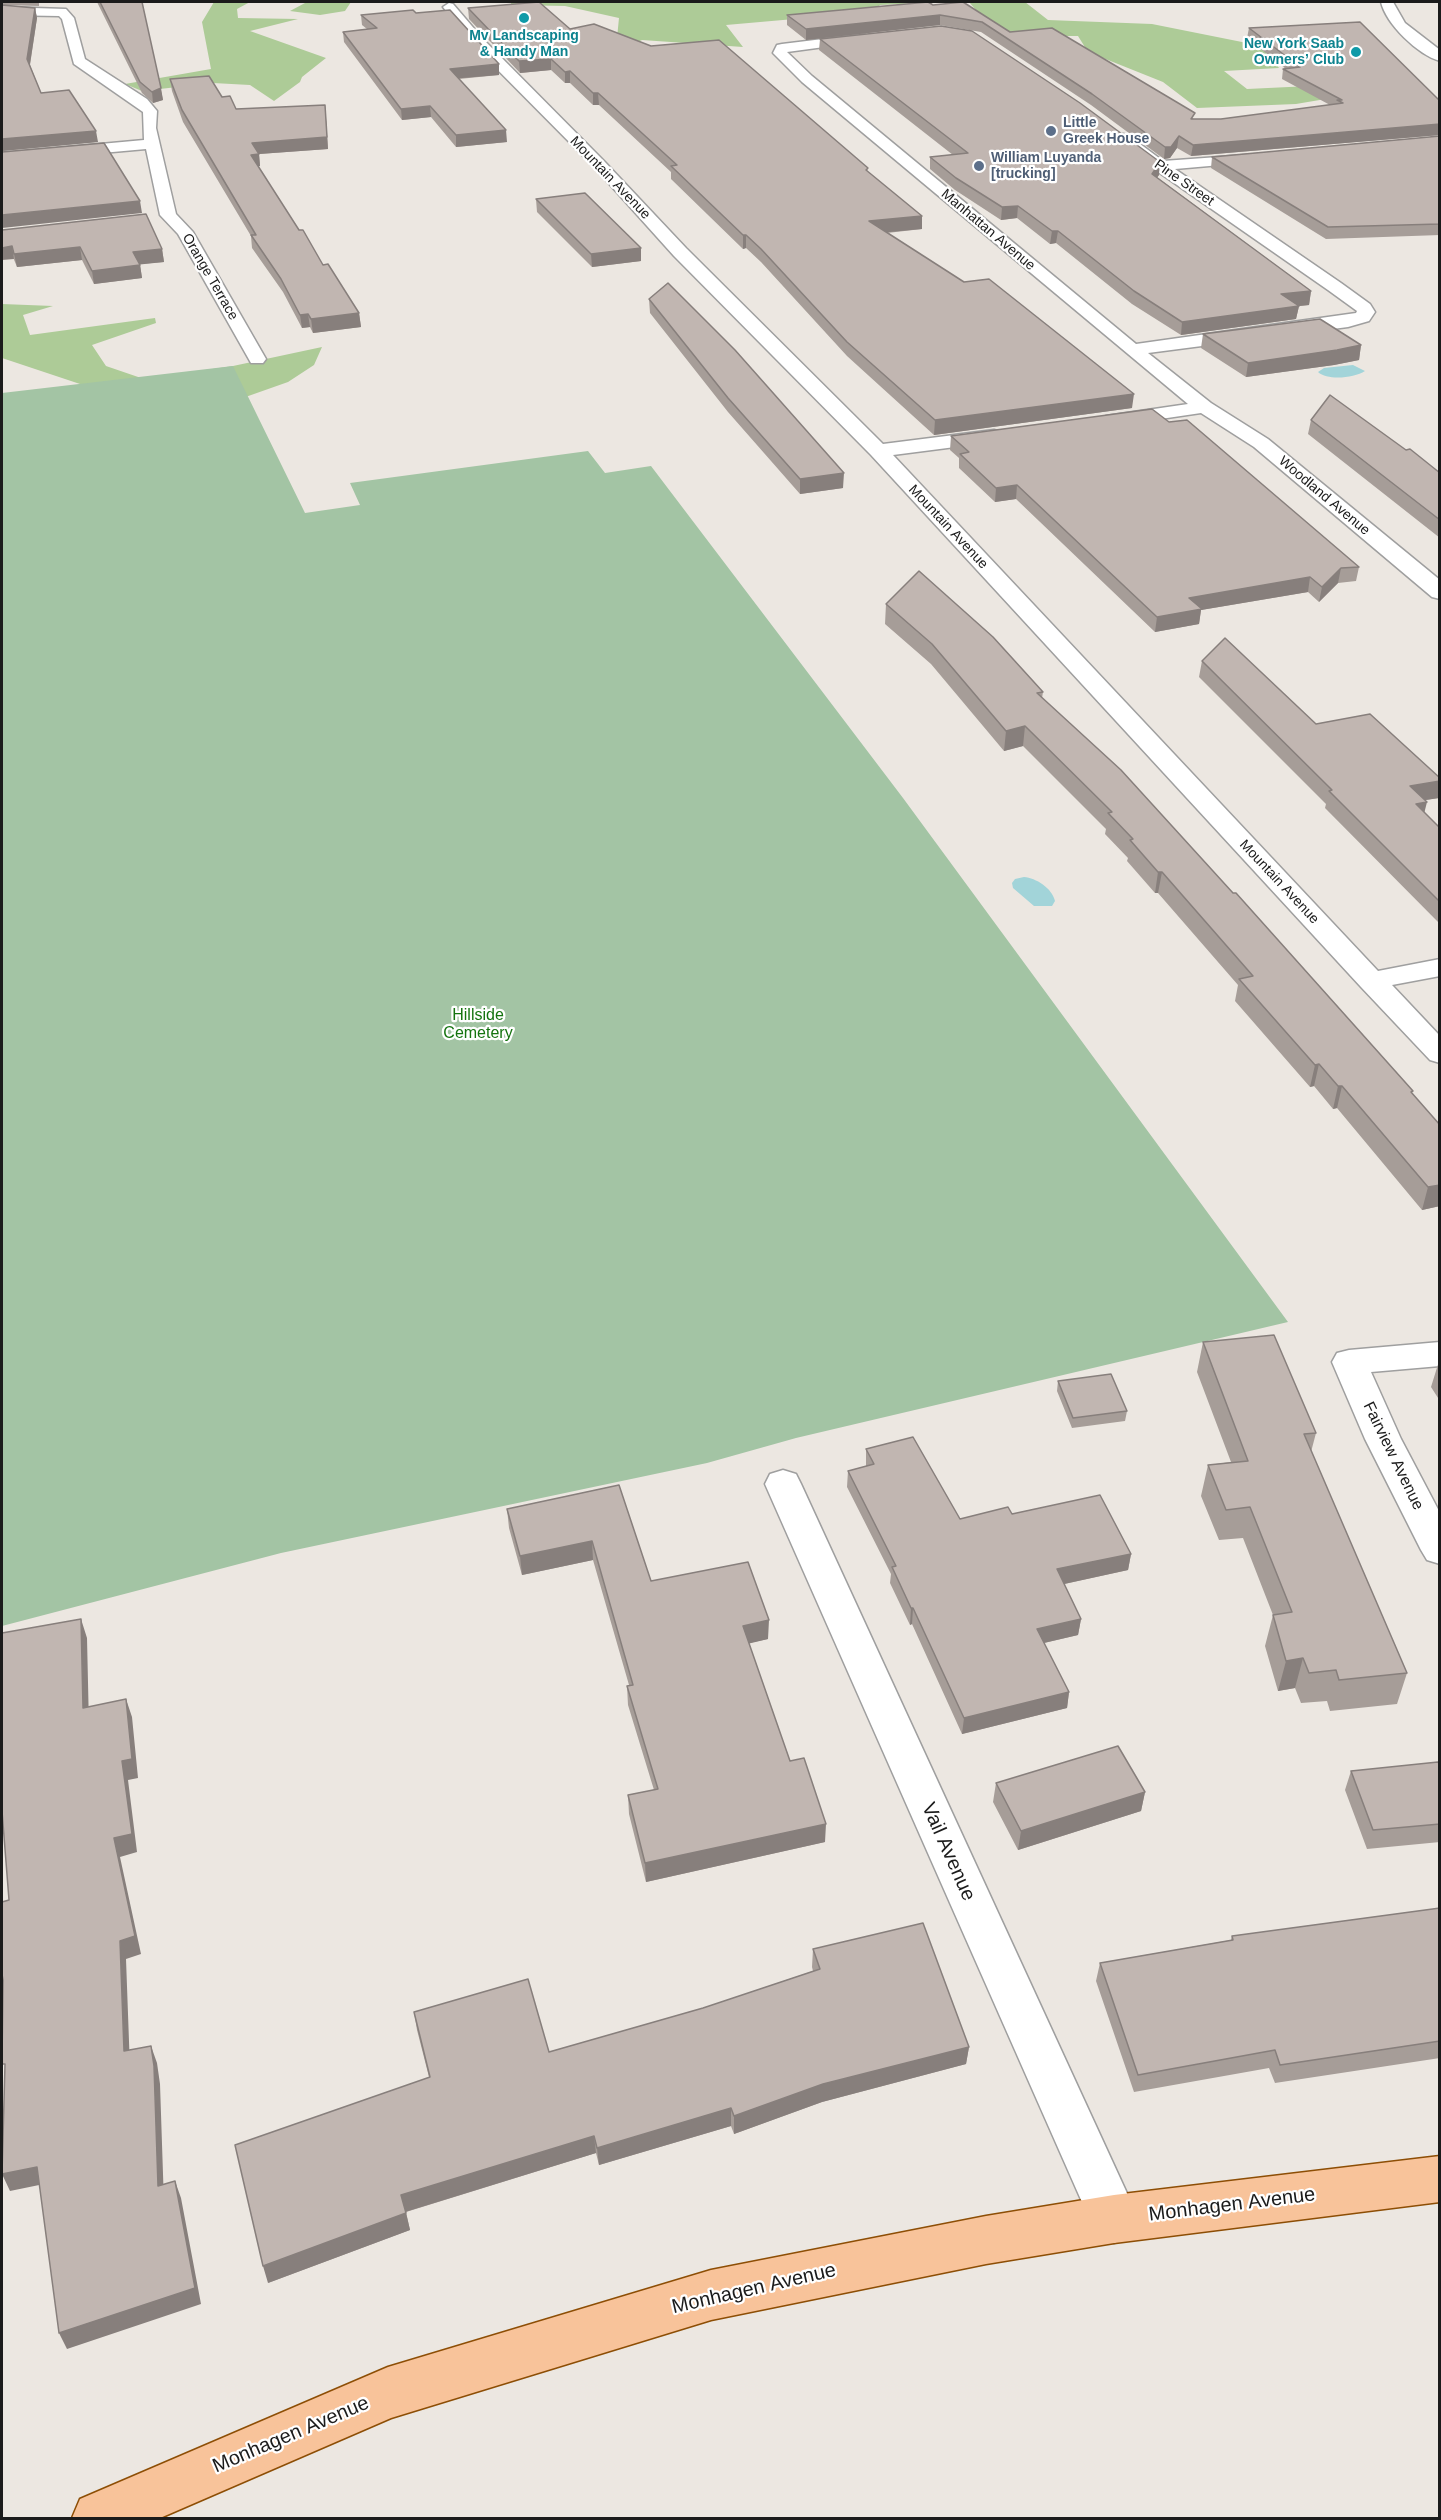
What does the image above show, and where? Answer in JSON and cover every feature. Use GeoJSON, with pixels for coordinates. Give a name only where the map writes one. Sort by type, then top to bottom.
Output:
{"type":"FeatureCollection","features":[{"type":"Feature","properties":{"kind":"main road","name":"Monhagen Avenue"},"geometry":{"type":"LineString","coordinates":[[99,2518],[388,2393],[711,2295],[986,2240],[1114,2220],[1440,2179]]}},
{"type":"Feature","properties":{"kind":"street"},"geometry":{"type":"LineString","coordinates":[[1388,2],[1388,9],[1400,25],[1440,57]]}},
{"type":"Feature","properties":{"kind":"street","name":"Mountain Avenue"},"geometry":{"type":"LineString","coordinates":[[449,7],[478,42],[598,164],[680,252],[878,452],[1440,1054]]}},
{"type":"Feature","properties":{"kind":"street","name":"Orange Terrace"},"geometry":{"type":"LineString","coordinates":[[2,11],[62,12],[68,18],[79,61],[142,102],[150,111],[149,128],[170,217],[185,232],[257,359]]}},
{"type":"Feature","properties":{"kind":"street","name":"Manhattan Avenue"},"geometry":{"type":"LineString","coordinates":[[880,37],[782,48],[782,56],[1132,350],[1204,407]]}},
{"type":"Feature","properties":{"kind":"street","name":"Pine Street"},"geometry":{"type":"LineString","coordinates":[[1110,128],[1159,166],[1310,267],[1364,308],[1366,312],[1363,317],[1348,322],[1132,350]]}},
{"type":"Feature","properties":{"kind":"street"},"geometry":{"type":"LineString","coordinates":[[2,158],[153,144]]}},
{"type":"Feature","properties":{"kind":"street"},"geometry":{"type":"LineString","coordinates":[[1159,166],[1276,155]]}},
{"type":"Feature","properties":{"kind":"street"},"geometry":{"type":"LineString","coordinates":[[147,219],[170,217]]}},
{"type":"Feature","properties":{"kind":"street"},"geometry":{"type":"LineString","coordinates":[[1098,422],[1204,407]]}},
{"type":"Feature","properties":{"kind":"street","name":"Woodland Avenue"},"geometry":{"type":"LineString","coordinates":[[1204,407],[1261,443],[1440,592]]}},
{"type":"Feature","properties":{"kind":"street"},"geometry":{"type":"LineString","coordinates":[[878,452],[1017,433]]}},
{"type":"Feature","properties":{"kind":"street"},"geometry":{"type":"LineString","coordinates":[[1371,981],[1440,968]]}},
{"type":"Feature","properties":{"kind":"street","name":"Fairview Avenue"},"geometry":{"type":"LineString","coordinates":[[1440,1354],[1349,1362],[1383,1439],[1440,1550]]}},
{"type":"Feature","properties":{"kind":"street","name":"Vail Avenue"},"geometry":{"type":"LineString","coordinates":[[783,1484],[1114,2220]]}},
{"type":"Feature","properties":{"kind":"green space"},"geometry":{"type":"Polygon","coordinates":[[[214,2],[250,2],[237,9],[238,18],[298,19],[250,31],[326,58],[302,77],[300,82],[274,101],[250,85],[213,83],[142,91],[125,84],[211,69],[202,22],[214,2]]]}},
{"type":"Feature","properties":{"kind":"green space"},"geometry":{"type":"Polygon","coordinates":[[[351,2],[345,11],[320,15],[290,11],[305,3],[351,2]]]}},
{"type":"Feature","properties":{"kind":"green space"},"geometry":{"type":"Polygon","coordinates":[[[511,2],[940,2],[880,5],[874,12],[726,25],[743,47],[642,40],[611,54],[617,38],[619,18],[565,6],[511,5],[511,2]]]}},
{"type":"Feature","properties":{"kind":"green space"},"geometry":{"type":"Polygon","coordinates":[[[969,2],[1025,2],[1048,20],[1152,24],[1252,44],[1346,46],[1310,58],[1275,62],[1279,68],[1224,71],[1247,89],[1352,84],[1361,93],[1296,104],[1197,108],[1163,82],[1088,52],[1078,36],[987,36],[990,26],[969,2]]]}},
{"type":"Feature","properties":{"kind":"green space"},"geometry":{"type":"Polygon","coordinates":[[[2,304],[53,306],[23,315],[30,335],[155,318],[156,323],[92,345],[106,366],[144,379],[233,366],[322,347],[314,365],[288,382],[237,400],[128,400],[2,358],[2,304]]]}},
{"type":"Feature","properties":{"kind":"green space","name":"Hillside Cemetery"},"geometry":{"type":"Polygon","coordinates":[[[233,366],[305,513],[360,505],[350,483],[588,451],[605,473],[651,466],[903,798],[1288,1322],[796,1438],[707,1463],[281,1553],[2,1626],[2,393],[233,366]]]}},
{"type":"Feature","properties":{"kind":"water"},"geometry":{"type":"Polygon","coordinates":[[[1353,365],[1365,371],[1341,378],[1328,377],[1318,372],[1324,368],[1353,365]]]}},
{"type":"Feature","properties":{"kind":"water"},"geometry":{"type":"Polygon","coordinates":[[[1024,877],[1038,882],[1051,892],[1055,901],[1052,906],[1034,906],[1013,888],[1012,883],[1015,879],[1024,877]]]}},
{"type":"Feature","properties":{"kind":"building"},"geometry":{"type":"Polygon","coordinates":[[[100,2],[142,2],[161,88],[152,92],[140,82],[100,2]]]}},
{"type":"Feature","properties":{"kind":"building"},"geometry":{"type":"Polygon","coordinates":[[[539,2],[570,29],[594,24],[651,46],[719,40],[868,168],[866,170],[922,216],[869,221],[964,282],[989,279],[1134,394],[935,420],[847,342],[761,249],[746,235],[743,235],[671,166],[677,165],[598,93],[593,93],[570,71],[565,72],[551,59],[519,61],[468,8],[539,2]]]}},
{"type":"Feature","properties":{"kind":"building"},"geometry":{"type":"Polygon","coordinates":[[[928,2],[933,5],[963,2],[1010,32],[1052,28],[1195,113],[1191,119],[1221,119],[1343,103],[1337,100],[1342,100],[1283,69],[1300,67],[1249,28],[1360,22],[1440,101],[1440,124],[1193,145],[1179,136],[1171,147],[1165,147],[1092,94],[982,22],[940,15],[806,29],[787,15],[928,2]]]}},
{"type":"Feature","properties":{"kind":"building"},"geometry":{"type":"Polygon","coordinates":[[[2,5],[35,8],[27,59],[41,93],[69,90],[96,131],[2,139],[2,5]]]}},
{"type":"Feature","properties":{"kind":"building"},"geometry":{"type":"Polygon","coordinates":[[[413,10],[416,13],[450,10],[499,64],[450,69],[506,130],[456,135],[430,106],[401,109],[343,32],[377,28],[361,15],[413,10]]]}},
{"type":"Feature","properties":{"kind":"building"},"geometry":{"type":"Polygon","coordinates":[[[941,26],[972,31],[1080,103],[1160,162],[1152,174],[1311,291],[1281,294],[1299,306],[1182,322],[1134,291],[1058,231],[1052,231],[1018,206],[1002,207],[956,178],[930,157],[968,153],[820,39],[941,26]]]}},
{"type":"Feature","properties":{"kind":"building"},"geometry":{"type":"Polygon","coordinates":[[[209,76],[222,97],[230,96],[236,109],[325,105],[327,137],[252,143],[259,154],[251,155],[299,230],[303,230],[323,265],[328,264],[359,313],[311,319],[308,314],[300,315],[281,279],[251,235],[256,235],[182,110],[170,79],[209,76]]]}},
{"type":"Feature","properties":{"kind":"building"},"geometry":{"type":"Polygon","coordinates":[[[1440,136],[1440,224],[1328,227],[1212,157],[1440,136]]]}},
{"type":"Feature","properties":{"kind":"building"},"geometry":{"type":"Polygon","coordinates":[[[104,143],[140,201],[2,215],[2,152],[104,143]]]}},
{"type":"Feature","properties":{"kind":"building"},"geometry":{"type":"Polygon","coordinates":[[[585,193],[641,248],[591,254],[536,199],[585,193]]]}},
{"type":"Feature","properties":{"kind":"building"},"geometry":{"type":"Polygon","coordinates":[[[146,214],[162,249],[133,252],[140,265],[92,271],[80,247],[14,254],[12,246],[2,248],[2,230],[146,214]]]}},
{"type":"Feature","properties":{"kind":"building"},"geometry":{"type":"Polygon","coordinates":[[[668,283],[735,350],[844,473],[800,479],[728,398],[649,299],[668,283]]]}},
{"type":"Feature","properties":{"kind":"building"},"geometry":{"type":"Polygon","coordinates":[[[1320,319],[1361,345],[1248,363],[1203,334],[1320,319]]]}},
{"type":"Feature","properties":{"kind":"building"},"geometry":{"type":"Polygon","coordinates":[[[1330,395],[1406,450],[1410,449],[1440,473],[1440,520],[1311,420],[1330,395]]]}},
{"type":"Feature","properties":{"kind":"building"},"geometry":{"type":"Polygon","coordinates":[[[1152,409],[1169,422],[1187,420],[1359,567],[1341,568],[1322,587],[1310,577],[1189,598],[1202,609],[1157,617],[1017,485],[996,488],[960,454],[969,452],[951,436],[1152,409]]]}},
{"type":"Feature","properties":{"kind":"building"},"geometry":{"type":"Polygon","coordinates":[[[919,571],[993,637],[1043,692],[1037,693],[1121,770],[1233,893],[1236,893],[1413,1091],[1411,1092],[1440,1125],[1440,1185],[1428,1187],[1342,1086],[1338,1086],[1319,1064],[1315,1065],[1239,979],[1253,976],[1162,872],[1158,872],[1130,840],[1133,839],[1108,813],[1112,812],[1025,726],[1006,731],[932,644],[886,604],[919,571]]]}},
{"type":"Feature","properties":{"kind":"building"},"geometry":{"type":"Polygon","coordinates":[[[1225,638],[1316,724],[1370,714],[1440,778],[1440,781],[1410,786],[1427,802],[1416,804],[1440,828],[1440,902],[1329,791],[1332,790],[1202,661],[1225,638]]]}},
{"type":"Feature","properties":{"kind":"building"},"geometry":{"type":"Polygon","coordinates":[[[1274,1335],[1316,1433],[1304,1434],[1407,1673],[1339,1680],[1336,1670],[1309,1673],[1303,1658],[1286,1661],[1273,1615],[1292,1612],[1250,1507],[1226,1510],[1208,1465],[1248,1461],[1203,1342],[1274,1335]]]}},
{"type":"Feature","properties":{"kind":"building"},"geometry":{"type":"Polygon","coordinates":[[[1111,1374],[1127,1411],[1073,1418],[1058,1381],[1111,1374]]]}},
{"type":"Feature","properties":{"kind":"building"},"geometry":{"type":"Polygon","coordinates":[[[913,1437],[960,1519],[1008,1507],[1012,1514],[1100,1495],[1131,1554],[1057,1569],[1081,1619],[1037,1629],[1069,1692],[964,1718],[892,1567],[896,1566],[848,1471],[874,1464],[866,1449],[913,1437]]]}},
{"type":"Feature","properties":{"kind":"building"},"geometry":{"type":"Polygon","coordinates":[[[619,1485],[651,1581],[748,1562],[769,1620],[743,1626],[790,1761],[804,1758],[826,1824],[645,1863],[628,1795],[658,1789],[627,1686],[633,1685],[592,1541],[520,1556],[507,1509],[619,1485]]]}},
{"type":"Feature","properties":{"kind":"building"},"geometry":{"type":"Polygon","coordinates":[[[81,1619],[83,1708],[126,1699],[132,1759],[122,1761],[132,1834],[114,1838],[135,1936],[120,1941],[124,2051],[151,2046],[154,2066],[158,2186],[175,2181],[195,2288],[59,2333],[37,2167],[2,2174],[5,2064],[2,2064],[2,1902],[9,1900],[2,1811],[2,1633],[81,1619]]]}},
{"type":"Feature","properties":{"kind":"building"},"geometry":{"type":"Polygon","coordinates":[[[1118,1746],[1145,1792],[1021,1831],[996,1783],[1118,1746]]]}},
{"type":"Feature","properties":{"kind":"building"},"geometry":{"type":"Polygon","coordinates":[[[1438,1762],[1440,1765],[1440,1824],[1373,1830],[1351,1771],[1438,1762]]]}},
{"type":"Feature","properties":{"kind":"building"},"geometry":{"type":"Polygon","coordinates":[[[1440,1908],[1440,2041],[1280,2065],[1275,2050],[1138,2075],[1100,1963],[1233,1940],[1232,1936],[1440,1908]]]}},
{"type":"Feature","properties":{"kind":"building"},"geometry":{"type":"Polygon","coordinates":[[[923,1923],[969,2047],[823,2084],[734,2116],[731,2108],[597,2148],[594,2136],[401,2195],[406,2213],[263,2266],[235,2145],[430,2077],[414,2012],[528,1979],[549,2052],[703,2008],[820,1969],[813,1949],[923,1923]]]}},
{"type":"Feature","properties":{"kind":"place","name":"Mv Landscaping & Handy Man"},"geometry":{"type":"Point","coordinates":[524,18]}},
{"type":"Feature","properties":{"kind":"place","name":"New York Saab Owners’ Club"},"geometry":{"type":"Point","coordinates":[1356,52]}},
{"type":"Feature","properties":{"kind":"place","name":"Little Greek House"},"geometry":{"type":"Point","coordinates":[1051,131]}},
{"type":"Feature","properties":{"kind":"place","name":"William Luyanda [trucking]"},"geometry":{"type":"Point","coordinates":[979,166]}}]}
